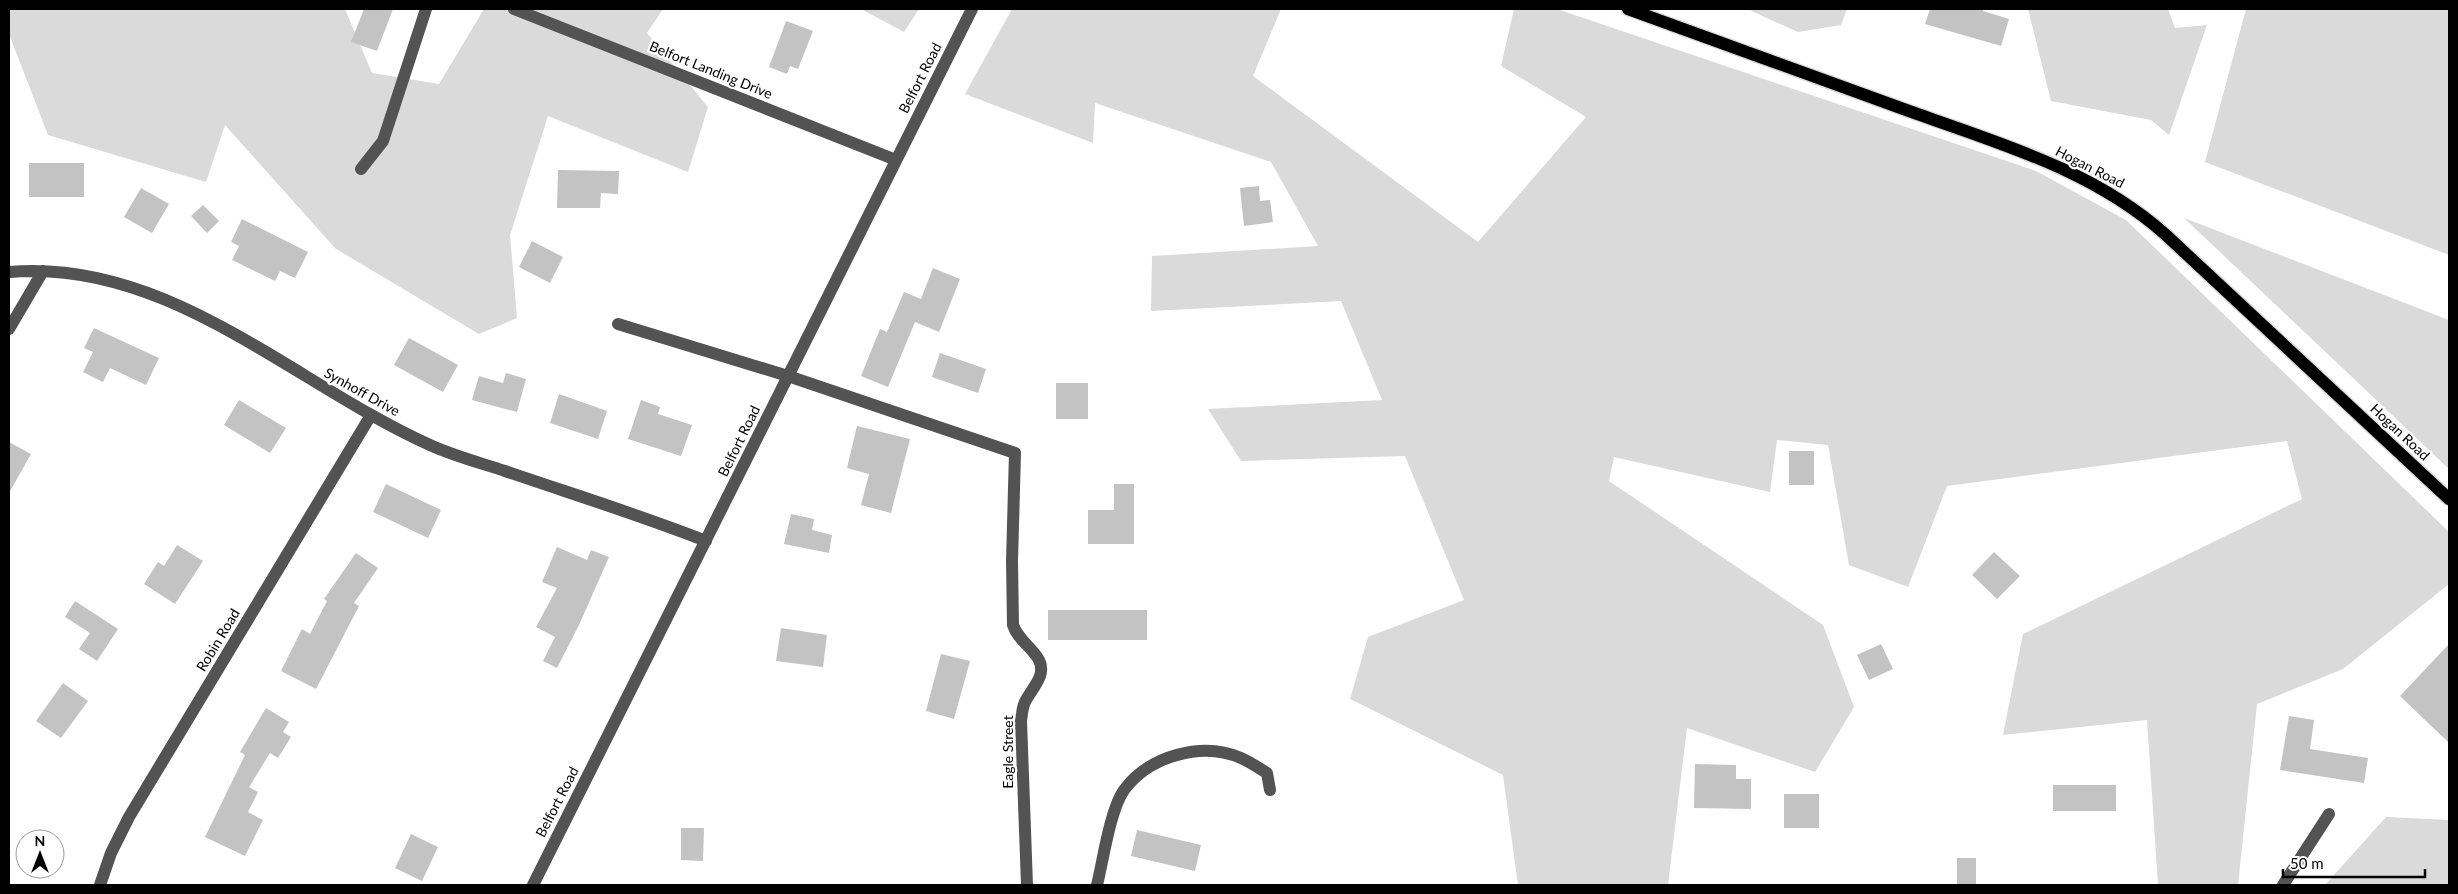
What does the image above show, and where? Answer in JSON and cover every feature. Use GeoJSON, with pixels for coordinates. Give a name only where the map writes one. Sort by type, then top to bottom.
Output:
{"type":"FeatureCollection","features":[{"type":"Feature","properties":{"kind":"main road","name":"Hogan Road"},"geometry":{"type":"LineString","coordinates":[[1628,9],[2036,157],[2112,193],[2144,214],[2449,499]]}},
{"type":"Feature","properties":{"kind":"street"},"geometry":{"type":"LineString","coordinates":[[361,168],[383,141],[426,9]]}},
{"type":"Feature","properties":{"kind":"street","name":"Belfort Landing Drive"},"geometry":{"type":"LineString","coordinates":[[514,9],[896,160]]}},
{"type":"Feature","properties":{"kind":"street","name":"Belfort Road"},"geometry":{"type":"LineString","coordinates":[[533,885],[972,9]]}},
{"type":"Feature","properties":{"kind":"street"},"geometry":{"type":"LineString","coordinates":[[9,329],[43,271]]}},
{"type":"Feature","properties":{"kind":"street","name":"Synhoff Drive"},"geometry":{"type":"LineString","coordinates":[[9,272],[71,272],[107,279],[151,295],[208,320],[371,415],[431,446],[706,541]]}},
{"type":"Feature","properties":{"kind":"street"},"geometry":{"type":"LineString","coordinates":[[618,324],[788,376]]}},
{"type":"Feature","properties":{"kind":"street","name":"Eagle Street"},"geometry":{"type":"LineString","coordinates":[[788,376],[1015,453],[1012,560],[1013,625],[1016,634],[1039,660],[1041,670],[1039,681],[1024,704],[1021,721],[1027,885]]}},
{"type":"Feature","properties":{"kind":"street","name":"Robin Road"},"geometry":{"type":"LineString","coordinates":[[100,885],[111,853],[130,817],[371,415]]}},
{"type":"Feature","properties":{"kind":"street"},"geometry":{"type":"LineString","coordinates":[[1097,885],[1112,820],[1123,791],[1140,774],[1161,760],[1182,754],[1214,752],[1240,758],[1267,773],[1270,790]]}},
{"type":"Feature","properties":{"kind":"street"},"geometry":{"type":"LineString","coordinates":[[2283,885],[2329,814]]}},
{"type":"Feature","properties":{"kind":"shaded area"},"geometry":{"type":"Polygon","coordinates":[[[9,9],[345,9],[372,73],[439,84],[484,9],[663,9],[647,33],[708,107],[688,172],[548,116],[510,235],[517,318],[479,334],[336,249],[225,125],[206,182],[48,135],[9,34],[9,9]]]}},
{"type":"Feature","properties":{"kind":"shaded area"},"geometry":{"type":"Polygon","coordinates":[[[861,9],[919,9],[904,32],[861,9]]]}},
{"type":"Feature","properties":{"kind":"shaded area"},"geometry":{"type":"Polygon","coordinates":[[[1012,9],[1281,9],[1253,76],[1478,242],[1586,117],[1501,66],[1514,9],[1557,9],[2036,171],[2126,220],[2449,532],[2449,584],[2343,669],[2257,704],[2238,885],[2158,885],[2147,720],[2003,735],[2023,634],[2302,499],[2287,441],[1947,486],[1908,587],[1849,565],[1828,445],[1777,440],[1770,492],[1614,457],[1609,481],[1823,625],[1854,707],[1815,772],[1687,728],[1668,885],[1518,885],[1503,775],[1350,699],[1368,637],[1464,600],[1405,456],[1241,461],[1208,409],[1382,400],[1341,301],[1151,311],[1152,256],[1318,246],[1271,162],[1095,103],[1093,143],[965,94],[1012,9]]]}},
{"type":"Feature","properties":{"kind":"shaded area"},"geometry":{"type":"Polygon","coordinates":[[[1747,9],[1847,9],[1841,25],[1798,32],[1747,9]]]}},
{"type":"Feature","properties":{"kind":"shaded area"},"geometry":{"type":"Polygon","coordinates":[[[2028,9],[2168,9],[2175,28],[2207,25],[2169,135],[2151,120],[2051,101],[2028,9]]]}},
{"type":"Feature","properties":{"kind":"shaded area"},"geometry":{"type":"Polygon","coordinates":[[[2246,9],[2449,9],[2449,255],[2205,162],[2246,9]]]}},
{"type":"Feature","properties":{"kind":"shaded area"},"geometry":{"type":"Polygon","coordinates":[[[2184,218],[2449,320],[2449,469],[2184,218]]]}},
{"type":"Feature","properties":{"kind":"shaded area"},"geometry":{"type":"Polygon","coordinates":[[[2386,817],[2449,820],[2449,885],[2325,885],[2386,817]]]}},
{"type":"Feature","properties":{"kind":"building"},"geometry":{"type":"Polygon","coordinates":[[[364,9],[393,9],[377,51],[351,42],[364,9]]]}},
{"type":"Feature","properties":{"kind":"building"},"geometry":{"type":"Polygon","coordinates":[[[1930,9],[1984,9],[1983,11],[2009,19],[2001,46],[1925,24],[1930,9]]]}},
{"type":"Feature","properties":{"kind":"building"},"geometry":{"type":"Polygon","coordinates":[[[786,21],[813,31],[798,69],[790,66],[787,74],[769,67],[786,21]]]}},
{"type":"Feature","properties":{"kind":"building"},"geometry":{"type":"Polygon","coordinates":[[[29,163],[84,163],[84,197],[29,197],[29,163]]]}},
{"type":"Feature","properties":{"kind":"building"},"geometry":{"type":"Polygon","coordinates":[[[558,170],[619,171],[618,194],[601,193],[600,208],[557,208],[558,170]]]}},
{"type":"Feature","properties":{"kind":"building"},"geometry":{"type":"Polygon","coordinates":[[[1259,186],[1260,201],[1270,200],[1273,222],[1244,226],[1240,188],[1259,186]]]}},
{"type":"Feature","properties":{"kind":"building"},"geometry":{"type":"Polygon","coordinates":[[[141,188],[169,204],[152,233],[124,217],[141,188]]]}},
{"type":"Feature","properties":{"kind":"building"},"geometry":{"type":"Polygon","coordinates":[[[203,205],[219,221],[207,233],[191,216],[203,205]]]}},
{"type":"Feature","properties":{"kind":"building"},"geometry":{"type":"Polygon","coordinates":[[[242,219],[308,252],[295,278],[280,271],[275,281],[232,260],[239,246],[231,242],[242,219]]]}},
{"type":"Feature","properties":{"kind":"building"},"geometry":{"type":"Polygon","coordinates":[[[532,241],[563,257],[550,283],[519,267],[532,241]]]}},
{"type":"Feature","properties":{"kind":"building"},"geometry":{"type":"Polygon","coordinates":[[[933,268],[960,279],[939,332],[915,322],[888,387],[861,376],[880,329],[887,332],[904,292],[921,299],[933,268]]]}},
{"type":"Feature","properties":{"kind":"building"},"geometry":{"type":"Polygon","coordinates":[[[94,328],[159,358],[146,385],[110,368],[103,382],[83,372],[93,352],[84,348],[94,328]]]}},
{"type":"Feature","properties":{"kind":"building"},"geometry":{"type":"Polygon","coordinates":[[[409,338],[458,365],[443,392],[394,365],[409,338]]]}},
{"type":"Feature","properties":{"kind":"building"},"geometry":{"type":"Polygon","coordinates":[[[940,353],[986,369],[978,393],[932,377],[940,353]]]}},
{"type":"Feature","properties":{"kind":"building"},"geometry":{"type":"Polygon","coordinates":[[[506,373],[526,379],[517,412],[472,400],[479,376],[503,383],[506,373]]]}},
{"type":"Feature","properties":{"kind":"building"},"geometry":{"type":"Polygon","coordinates":[[[1056,383],[1088,383],[1088,419],[1056,419],[1056,383]]]}},
{"type":"Feature","properties":{"kind":"building"},"geometry":{"type":"Polygon","coordinates":[[[559,394],[607,411],[598,439],[550,423],[559,394]]]}},
{"type":"Feature","properties":{"kind":"building"},"geometry":{"type":"Polygon","coordinates":[[[239,400],[286,428],[270,453],[224,425],[239,400]]]}},
{"type":"Feature","properties":{"kind":"building"},"geometry":{"type":"Polygon","coordinates":[[[641,400],[660,407],[658,414],[692,425],[681,456],[628,439],[641,400]]]}},
{"type":"Feature","properties":{"kind":"building"},"geometry":{"type":"Polygon","coordinates":[[[857,426],[910,439],[891,513],[861,505],[869,474],[847,468],[857,426]]]}},
{"type":"Feature","properties":{"kind":"building"},"geometry":{"type":"Polygon","coordinates":[[[9,442],[31,454],[9,493],[9,442]]]}},
{"type":"Feature","properties":{"kind":"building"},"geometry":{"type":"Polygon","coordinates":[[[1789,451],[1814,451],[1814,485],[1789,485],[1789,451]]]}},
{"type":"Feature","properties":{"kind":"building"},"geometry":{"type":"Polygon","coordinates":[[[386,484],[441,510],[428,538],[373,512],[386,484]]]}},
{"type":"Feature","properties":{"kind":"building"},"geometry":{"type":"Polygon","coordinates":[[[1114,484],[1134,484],[1134,544],[1088,544],[1088,510],[1114,510],[1114,484]]]}},
{"type":"Feature","properties":{"kind":"building"},"geometry":{"type":"Polygon","coordinates":[[[791,514],[814,519],[812,530],[832,535],[829,553],[784,544],[791,514]]]}},
{"type":"Feature","properties":{"kind":"building"},"geometry":{"type":"Polygon","coordinates":[[[177,545],[203,561],[175,604],[144,584],[158,562],[164,566],[177,545]]]}},
{"type":"Feature","properties":{"kind":"building"},"geometry":{"type":"Polygon","coordinates":[[[557,547],[587,560],[591,550],[609,557],[579,625],[557,668],[543,661],[555,637],[536,627],[557,588],[542,582],[557,547]]]}},
{"type":"Feature","properties":{"kind":"building"},"geometry":{"type":"Polygon","coordinates":[[[1994,552],[2020,576],[1997,599],[1972,575],[1994,552]]]}},
{"type":"Feature","properties":{"kind":"building"},"geometry":{"type":"Polygon","coordinates":[[[356,553],[378,568],[354,603],[359,606],[316,689],[281,671],[302,629],[310,634],[327,601],[324,599],[356,553]]]}},
{"type":"Feature","properties":{"kind":"building"},"geometry":{"type":"Polygon","coordinates":[[[75,601],[118,629],[97,661],[79,649],[90,633],[65,617],[75,601]]]}},
{"type":"Feature","properties":{"kind":"building"},"geometry":{"type":"Polygon","coordinates":[[[1048,610],[1147,610],[1147,640],[1048,640],[1048,610]]]}},
{"type":"Feature","properties":{"kind":"building"},"geometry":{"type":"Polygon","coordinates":[[[781,628],[827,635],[823,667],[776,661],[781,628]]]}},
{"type":"Feature","properties":{"kind":"building"},"geometry":{"type":"Polygon","coordinates":[[[1881,644],[1893,669],[1869,680],[1857,655],[1881,644]]]}},
{"type":"Feature","properties":{"kind":"building"},"geometry":{"type":"Polygon","coordinates":[[[2449,644],[2449,743],[2400,696],[2449,644]]]}},
{"type":"Feature","properties":{"kind":"building"},"geometry":{"type":"Polygon","coordinates":[[[941,654],[970,661],[954,719],[926,711],[941,654]]]}},
{"type":"Feature","properties":{"kind":"building"},"geometry":{"type":"Polygon","coordinates":[[[63,683],[88,701],[61,738],[36,721],[63,683]]]}},
{"type":"Feature","properties":{"kind":"building"},"geometry":{"type":"Polygon","coordinates":[[[266,708],[289,722],[283,732],[291,737],[278,758],[270,753],[249,787],[258,792],[248,812],[263,820],[245,856],[205,837],[245,755],[240,752],[266,708]]]}},
{"type":"Feature","properties":{"kind":"building"},"geometry":{"type":"Polygon","coordinates":[[[2289,716],[2314,720],[2310,749],[2368,758],[2364,783],[2280,770],[2289,716]]]}},
{"type":"Feature","properties":{"kind":"building"},"geometry":{"type":"Polygon","coordinates":[[[1695,764],[1736,765],[1736,779],[1751,779],[1751,809],[1694,808],[1695,764]]]}},
{"type":"Feature","properties":{"kind":"building"},"geometry":{"type":"Polygon","coordinates":[[[2053,785],[2116,785],[2116,811],[2053,811],[2053,785]]]}},
{"type":"Feature","properties":{"kind":"building"},"geometry":{"type":"Polygon","coordinates":[[[1784,794],[1819,794],[1819,828],[1784,828],[1784,794]]]}},
{"type":"Feature","properties":{"kind":"building"},"geometry":{"type":"Polygon","coordinates":[[[681,828],[704,828],[703,861],[681,860],[681,828]]]}},
{"type":"Feature","properties":{"kind":"building"},"geometry":{"type":"Polygon","coordinates":[[[1137,830],[1201,845],[1195,871],[1131,856],[1137,830]]]}},
{"type":"Feature","properties":{"kind":"building"},"geometry":{"type":"Polygon","coordinates":[[[411,834],[438,847],[422,881],[395,868],[411,834]]]}},
{"type":"Feature","properties":{"kind":"building"},"geometry":{"type":"Polygon","coordinates":[[[1957,858],[1976,858],[1976,884],[1957,884],[1957,858]]]}}]}
